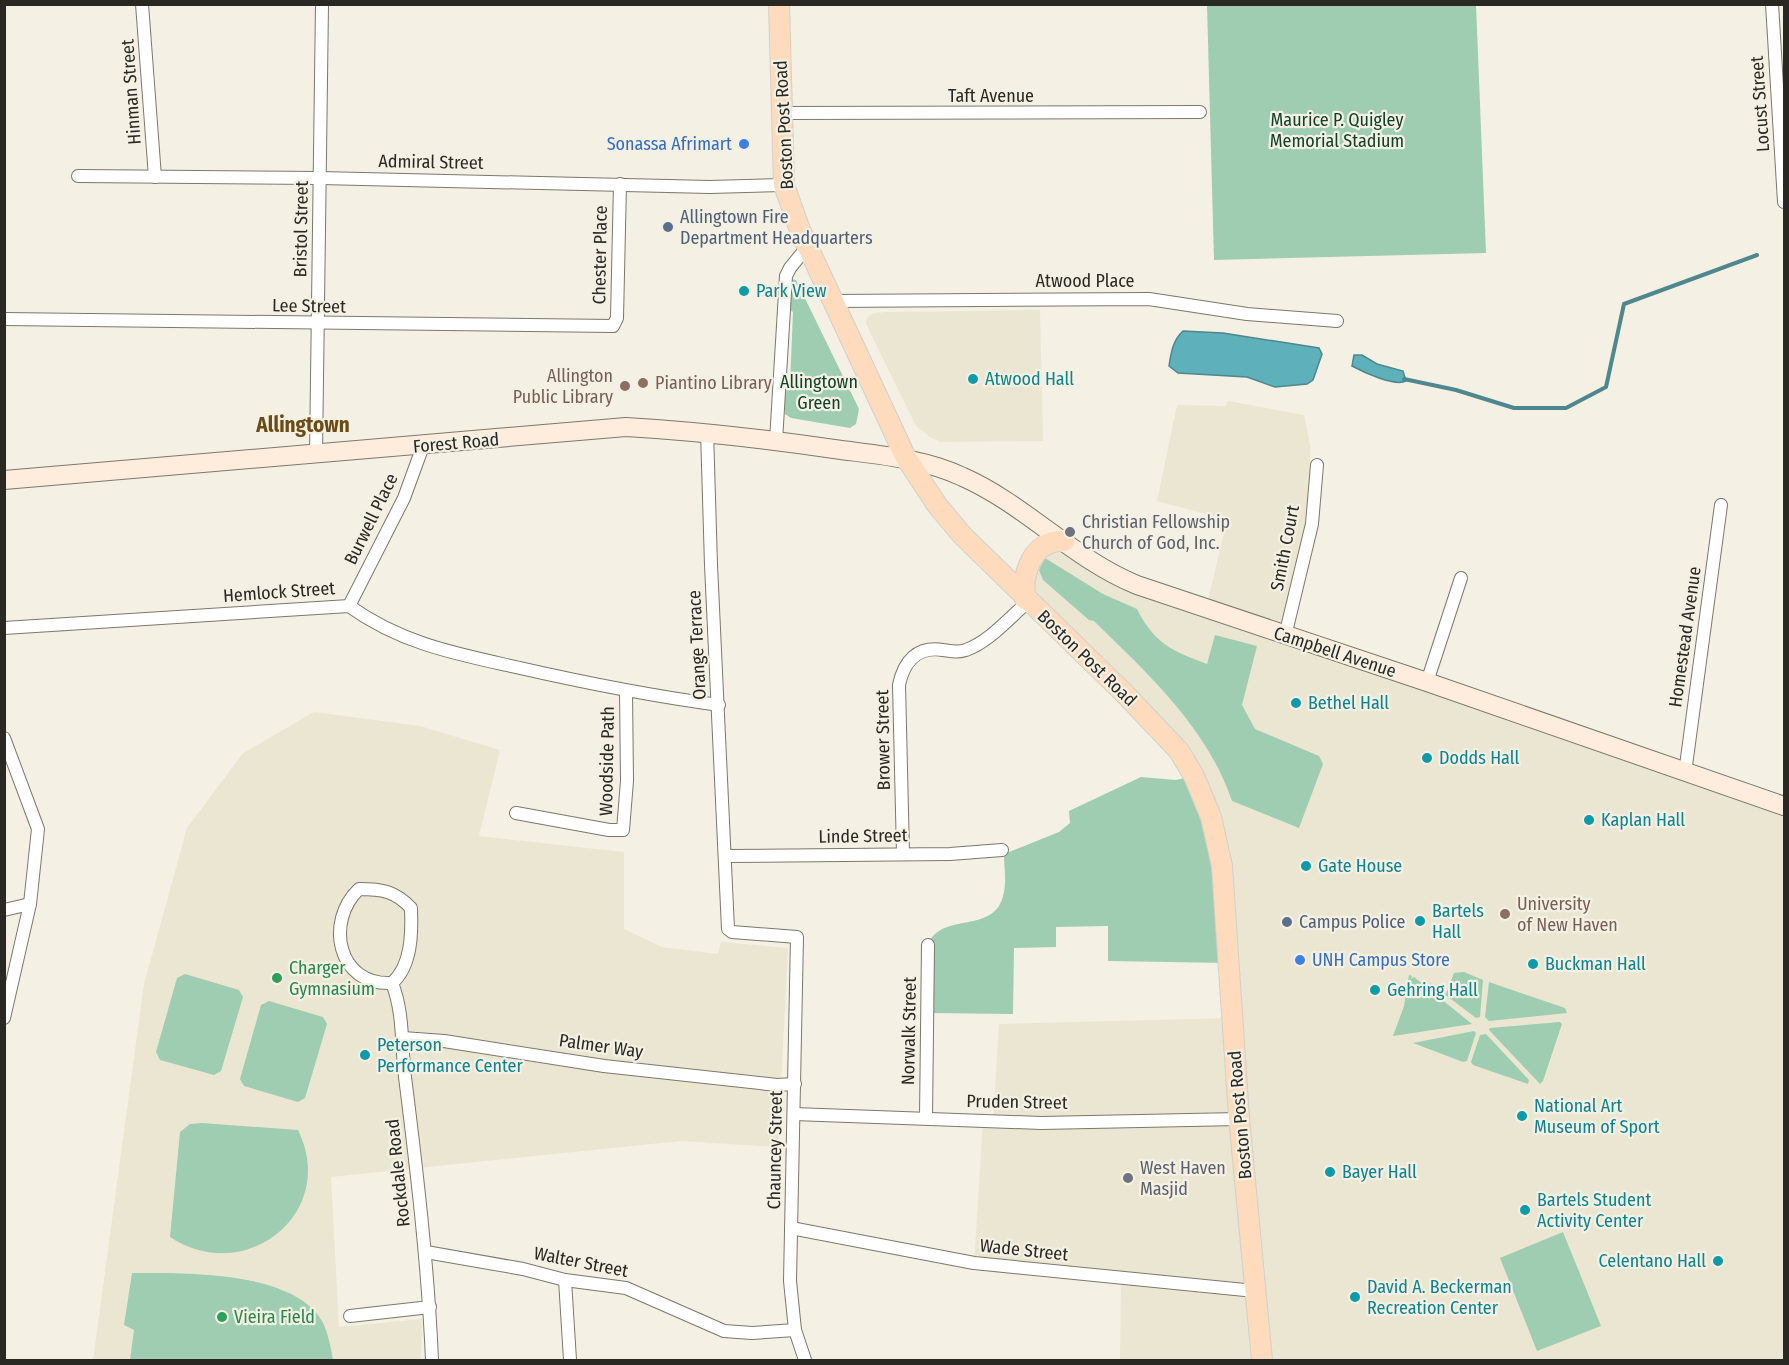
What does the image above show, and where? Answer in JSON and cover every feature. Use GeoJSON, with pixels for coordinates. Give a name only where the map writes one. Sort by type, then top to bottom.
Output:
{"type":"FeatureCollection","features":[{"type":"Feature","properties":{"kind":"main road","name":"Boston Post Road"},"geometry":{"type":"LineString","coordinates":[[779,4],[784,185],[807,247],[906,458],[937,505],[962,535],[1026,601],[1126,695],[1172,743],[1194,776],[1204,797],[1217,837],[1222,866],[1239,1119],[1262,1360]]}},
{"type":"Feature","properties":{"kind":"main road","name":"Forest Road"},"geometry":{"type":"LineString","coordinates":[[4,480],[626,427],[707,431],[906,458]]}},
{"type":"Feature","properties":{"kind":"main road","name":"Campbell Avenue"},"geometry":{"type":"LineString","coordinates":[[906,458],[962,476],[984,487],[1016,506],[1100,567],[1125,580],[1785,806]]}},
{"type":"Feature","properties":{"kind":"main road"},"geometry":{"type":"LineString","coordinates":[[1026,601],[1024,579],[1032,559],[1047,545],[1064,541]]}},
{"type":"Feature","properties":{"kind":"street","name":"Hinman Street"},"geometry":{"type":"LineString","coordinates":[[142,4],[155,177]]}},
{"type":"Feature","properties":{"kind":"street","name":"Bristol Street"},"geometry":{"type":"LineString","coordinates":[[316,453],[322,4]]}},
{"type":"Feature","properties":{"kind":"street","name":"Locust Street"},"geometry":{"type":"LineString","coordinates":[[1772,4],[1785,202]]}},
{"type":"Feature","properties":{"kind":"street","name":"Taft Avenue"},"geometry":{"type":"LineString","coordinates":[[782,112],[1200,112]]}},
{"type":"Feature","properties":{"kind":"street","name":"Admiral Street"},"geometry":{"type":"LineString","coordinates":[[78,176],[320,178],[710,188],[784,185]]}},
{"type":"Feature","properties":{"kind":"street","name":"Chester Place"},"geometry":{"type":"LineString","coordinates":[[613,326],[617,318],[620,184]]}},
{"type":"Feature","properties":{"kind":"street"},"geometry":{"type":"LineString","coordinates":[[776,441],[786,276],[807,247]]}},
{"type":"Feature","properties":{"kind":"street","name":"Atwood Place"},"geometry":{"type":"LineString","coordinates":[[832,301],[1149,299],[1247,314],[1337,321]]}},
{"type":"Feature","properties":{"kind":"street","name":"Lee Street"},"geometry":{"type":"LineString","coordinates":[[4,319],[613,326]]}},
{"type":"Feature","properties":{"kind":"street","name":"Orange Terrace"},"geometry":{"type":"LineString","coordinates":[[707,431],[725,856]]}},
{"type":"Feature","properties":{"kind":"street","name":"Burwell Place"},"geometry":{"type":"LineString","coordinates":[[349,606],[404,498],[423,446]]}},
{"type":"Feature","properties":{"kind":"street","name":"Smith Court"},"geometry":{"type":"LineString","coordinates":[[1285,636],[1312,524],[1317,465]]}},
{"type":"Feature","properties":{"kind":"street","name":"Homestead Avenue"},"geometry":{"type":"LineString","coordinates":[[1685,773],[1721,505]]}},
{"type":"Feature","properties":{"kind":"street"},"geometry":{"type":"LineString","coordinates":[[1427,682],[1461,578]]}},
{"type":"Feature","properties":{"kind":"street","name":"Brower Street"},"geometry":{"type":"LineString","coordinates":[[903,853],[899,685],[906,665],[910,658],[923,650],[958,652],[975,646],[1026,601]]}},
{"type":"Feature","properties":{"kind":"street","name":"Hemlock Street"},"geometry":{"type":"LineString","coordinates":[[4,628],[349,606],[376,626],[428,648],[626,692],[719,705]]}},
{"type":"Feature","properties":{"kind":"street","name":"Woodside Path"},"geometry":{"type":"LineString","coordinates":[[516,813],[609,830],[623,830],[627,781],[626,692]]}},
{"type":"Feature","properties":{"kind":"street"},"geometry":{"type":"LineString","coordinates":[[4,738],[9,763],[38,829],[30,904],[4,1018]]}},
{"type":"Feature","properties":{"kind":"street","name":"Linde Street"},"geometry":{"type":"LineString","coordinates":[[725,856],[1002,850]]}},
{"type":"Feature","properties":{"kind":"street","name":"Chauncey Street"},"geometry":{"type":"LineString","coordinates":[[725,856],[728,929],[732,932],[797,938],[789,1281],[795,1330],[805,1360]]}},
{"type":"Feature","properties":{"kind":"street"},"geometry":{"type":"LineString","coordinates":[[360,889],[383,889],[399,896],[411,908],[408,952],[404,967],[392,983],[364,978],[352,971],[345,959],[342,923],[350,898],[360,889]]}},
{"type":"Feature","properties":{"kind":"street"},"geometry":{"type":"LineString","coordinates":[[4,910],[30,904]]}},
{"type":"Feature","properties":{"kind":"street","name":"Norwalk Street"},"geometry":{"type":"LineString","coordinates":[[926,1118],[928,945]]}},
{"type":"Feature","properties":{"kind":"street","name":"Rockdale Road"},"geometry":{"type":"LineString","coordinates":[[392,983],[399,1001],[426,1252],[432,1360]]}},
{"type":"Feature","properties":{"kind":"street","name":"Palmer Way"},"geometry":{"type":"LineString","coordinates":[[403,1038],[444,1041],[604,1066],[777,1085],[795,1084]]}},
{"type":"Feature","properties":{"kind":"street","name":"Pruden Street"},"geometry":{"type":"LineString","coordinates":[[794,1114],[1041,1123],[1239,1119]]}},
{"type":"Feature","properties":{"kind":"street","name":"Wade Street"},"geometry":{"type":"LineString","coordinates":[[791,1228],[974,1263],[1255,1291]]}},
{"type":"Feature","properties":{"kind":"street","name":"Walter Street"},"geometry":{"type":"LineString","coordinates":[[426,1252],[523,1269],[565,1280],[626,1288],[724,1331],[752,1333],[795,1330]]}},
{"type":"Feature","properties":{"kind":"street"},"geometry":{"type":"LineString","coordinates":[[565,1280],[570,1360]]}},
{"type":"Feature","properties":{"kind":"street"},"geometry":{"type":"LineString","coordinates":[[350,1316],[430,1307]]}},
{"type":"Feature","properties":{"kind":"shaded area"},"geometry":{"type":"Polygon","coordinates":[[[1040,310],[1043,441],[940,442],[930,437],[916,426],[866,324],[867,318],[872,314],[884,312],[1040,310]]]}},
{"type":"Feature","properties":{"kind":"shaded area","name":"University of New Haven"},"geometry":{"type":"Polygon","coordinates":[[[1228,401],[1304,415],[1310,444],[1312,524],[1285,636],[1784,806],[1784,1360],[1120,1360],[1121,1279],[974,1263],[983,1121],[993,1121],[999,1024],[1231,1018],[1194,776],[1025,599],[1047,545],[1206,608],[1227,520],[1157,501],[1177,405],[1226,406],[1228,401]]]}},
{"type":"Feature","properties":{"kind":"shaded area"},"geometry":{"type":"Polygon","coordinates":[[[314,712],[420,726],[500,750],[479,836],[624,852],[624,929],[662,947],[718,954],[721,942],[788,948],[778,1147],[681,1141],[331,1177],[339,1327],[422,1319],[421,1360],[93,1360],[144,984],[187,828],[243,753],[314,712]]]}},
{"type":"Feature","properties":{"kind":"green space","name":"Maurice P. Quigley Memorial Stadium"},"geometry":{"type":"Polygon","coordinates":[[[1207,5],[1476,5],[1486,253],[1214,260],[1207,5]]]}},
{"type":"Feature","properties":{"kind":"green space","name":"Allingtown Green"},"geometry":{"type":"Polygon","coordinates":[[[791,279],[796,280],[859,409],[856,424],[850,428],[791,418],[785,414],[785,392],[790,385],[793,312],[789,309],[791,279]]]}},
{"type":"Feature","properties":{"kind":"green space"},"geometry":{"type":"Polygon","coordinates":[[[1045,558],[1103,594],[1137,609],[1158,638],[1184,655],[1207,664],[1215,635],[1257,646],[1242,705],[1255,729],[1319,756],[1323,764],[1299,828],[1232,801],[1207,749],[1174,703],[1094,621],[1089,620],[1043,580],[1039,570],[1045,558]]]}},
{"type":"Feature","properties":{"kind":"green space"},"geometry":{"type":"Polygon","coordinates":[[[1194,776],[1204,797],[1228,963],[1108,961],[1108,926],[1056,927],[1056,947],[1014,948],[1013,1014],[928,1013],[926,966],[929,943],[945,928],[979,919],[998,908],[1005,886],[1004,854],[1059,832],[1070,823],[1069,811],[1141,777],[1176,780],[1194,776]]]}},
{"type":"Feature","properties":{"kind":"green space"},"geometry":{"type":"Polygon","coordinates":[[[1464,972],[1483,980],[1480,1017],[1476,1018],[1427,981],[1446,994],[1454,973],[1464,972]]]}},
{"type":"Feature","properties":{"kind":"green space"},"geometry":{"type":"Polygon","coordinates":[[[185,974],[239,990],[243,997],[221,1071],[214,1075],[160,1060],[156,1052],[177,978],[185,974]]]}},
{"type":"Feature","properties":{"kind":"green space"},"geometry":{"type":"Polygon","coordinates":[[[1409,975],[1412,976],[1411,979],[1414,977],[1472,1024],[1393,1036],[1404,1006],[1409,975]]]}},
{"type":"Feature","properties":{"kind":"green space"},"geometry":{"type":"Polygon","coordinates":[[[1489,982],[1565,1008],[1567,1013],[1489,1021],[1485,1017],[1489,982]]]}},
{"type":"Feature","properties":{"kind":"green space"},"geometry":{"type":"Polygon","coordinates":[[[269,1001],[323,1017],[327,1024],[305,1098],[298,1102],[244,1086],[240,1079],[261,1005],[269,1001]]]}},
{"type":"Feature","properties":{"kind":"green space"},"geometry":{"type":"Polygon","coordinates":[[[1560,1022],[1562,1024],[1540,1084],[1489,1030],[1490,1028],[1560,1022]]]}},
{"type":"Feature","properties":{"kind":"green space"},"geometry":{"type":"Polygon","coordinates":[[[1474,1031],[1476,1033],[1467,1061],[1463,1062],[1413,1043],[1474,1031]]]}},
{"type":"Feature","properties":{"kind":"green space"},"geometry":{"type":"Polygon","coordinates":[[[1486,1034],[1529,1080],[1528,1084],[1473,1065],[1471,1062],[1480,1035],[1486,1034]]]}},
{"type":"Feature","properties":{"kind":"green space"},"geometry":{"type":"Polygon","coordinates":[[[190,1124],[298,1130],[307,1160],[306,1189],[295,1214],[277,1233],[254,1247],[227,1253],[199,1250],[170,1237],[180,1132],[190,1124]]]}},
{"type":"Feature","properties":{"kind":"green space"},"geometry":{"type":"Polygon","coordinates":[[[1563,1232],[1601,1326],[1537,1351],[1500,1258],[1563,1232]]]}},
{"type":"Feature","properties":{"kind":"green space","name":"Vieira Field"},"geometry":{"type":"Polygon","coordinates":[[[132,1273],[179,1273],[235,1278],[262,1283],[287,1292],[308,1304],[322,1321],[328,1335],[333,1360],[130,1360],[134,1330],[124,1325],[132,1273]]]}},
{"type":"Feature","properties":{"kind":"water"},"geometry":{"type":"Polygon","coordinates":[[[1183,331],[1223,333],[1319,348],[1322,354],[1313,380],[1307,384],[1275,387],[1247,377],[1178,373],[1169,366],[1175,342],[1183,331]]]}},
{"type":"Feature","properties":{"kind":"water"},"geometry":{"type":"Polygon","coordinates":[[[1354,355],[1362,355],[1377,364],[1403,371],[1406,381],[1394,382],[1357,369],[1352,366],[1354,355]]]}},
{"type":"Feature","properties":{"kind":"waterway"},"geometry":{"type":"LineString","coordinates":[[1404,379],[1456,390],[1514,408],[1566,408],[1606,387],[1624,304],[1757,255]]}},
{"type":"Feature","properties":{"kind":"place","name":"Sonassa Afrimart"},"geometry":{"type":"Point","coordinates":[744,144]}},
{"type":"Feature","properties":{"kind":"place","name":"Allingtown Fire Department Headquarters"},"geometry":{"type":"Point","coordinates":[668,227]}},
{"type":"Feature","properties":{"kind":"place","name":"Park View"},"geometry":{"type":"Point","coordinates":[744,291]}},
{"type":"Feature","properties":{"kind":"place","name":"Atwood Hall"},"geometry":{"type":"Point","coordinates":[973,379]}},
{"type":"Feature","properties":{"kind":"place","name":"Piantino Library"},"geometry":{"type":"Point","coordinates":[643,383]}},
{"type":"Feature","properties":{"kind":"place","name":"Allington Public Library"},"geometry":{"type":"Point","coordinates":[625,386]}},
{"type":"Feature","properties":{"kind":"place","name":"Christian Fellowship Church of God, Inc."},"geometry":{"type":"Point","coordinates":[1070,532]}},
{"type":"Feature","properties":{"kind":"place","name":"Bethel Hall"},"geometry":{"type":"Point","coordinates":[1296,703]}},
{"type":"Feature","properties":{"kind":"place","name":"Dodds Hall"},"geometry":{"type":"Point","coordinates":[1427,758]}},
{"type":"Feature","properties":{"kind":"place","name":"Kaplan Hall"},"geometry":{"type":"Point","coordinates":[1589,820]}},
{"type":"Feature","properties":{"kind":"place","name":"Gate House"},"geometry":{"type":"Point","coordinates":[1306,866]}},
{"type":"Feature","properties":{"kind":"place","name":"University of New Haven"},"geometry":{"type":"Point","coordinates":[1505,914]}},
{"type":"Feature","properties":{"kind":"place","name":"Bartels Hall"},"geometry":{"type":"Point","coordinates":[1420,921]}},
{"type":"Feature","properties":{"kind":"place","name":"Campus Police"},"geometry":{"type":"Point","coordinates":[1287,922]}},
{"type":"Feature","properties":{"kind":"place","name":"UNH Campus Store"},"geometry":{"type":"Point","coordinates":[1300,960]}},
{"type":"Feature","properties":{"kind":"place","name":"Buckman Hall"},"geometry":{"type":"Point","coordinates":[1533,964]}},
{"type":"Feature","properties":{"kind":"place","name":"Charger Gymnasium"},"geometry":{"type":"Point","coordinates":[277,978]}},
{"type":"Feature","properties":{"kind":"place","name":"Gehring Hall"},"geometry":{"type":"Point","coordinates":[1375,990]}},
{"type":"Feature","properties":{"kind":"place","name":"Peterson Performance Center"},"geometry":{"type":"Point","coordinates":[365,1055]}},
{"type":"Feature","properties":{"kind":"place","name":"National Art Museum of Sport"},"geometry":{"type":"Point","coordinates":[1522,1116]}},
{"type":"Feature","properties":{"kind":"place","name":"Bayer Hall"},"geometry":{"type":"Point","coordinates":[1330,1172]}},
{"type":"Feature","properties":{"kind":"place","name":"West Haven Masjid"},"geometry":{"type":"Point","coordinates":[1128,1178]}},
{"type":"Feature","properties":{"kind":"place","name":"Bartels Student Activity Center"},"geometry":{"type":"Point","coordinates":[1525,1210]}},
{"type":"Feature","properties":{"kind":"place","name":"Celentano Hall"},"geometry":{"type":"Point","coordinates":[1718,1261]}},
{"type":"Feature","properties":{"kind":"place","name":"David A. Beckerman Recreation Center"},"geometry":{"type":"Point","coordinates":[1355,1297]}},
{"type":"Feature","properties":{"kind":"place","name":"Vieira Field"},"geometry":{"type":"Point","coordinates":[222,1317]}},
{"type":"Feature","properties":{"kind":"district","name":"Allingtown"},"geometry":{"type":"Point","coordinates":[303,425]}}]}
